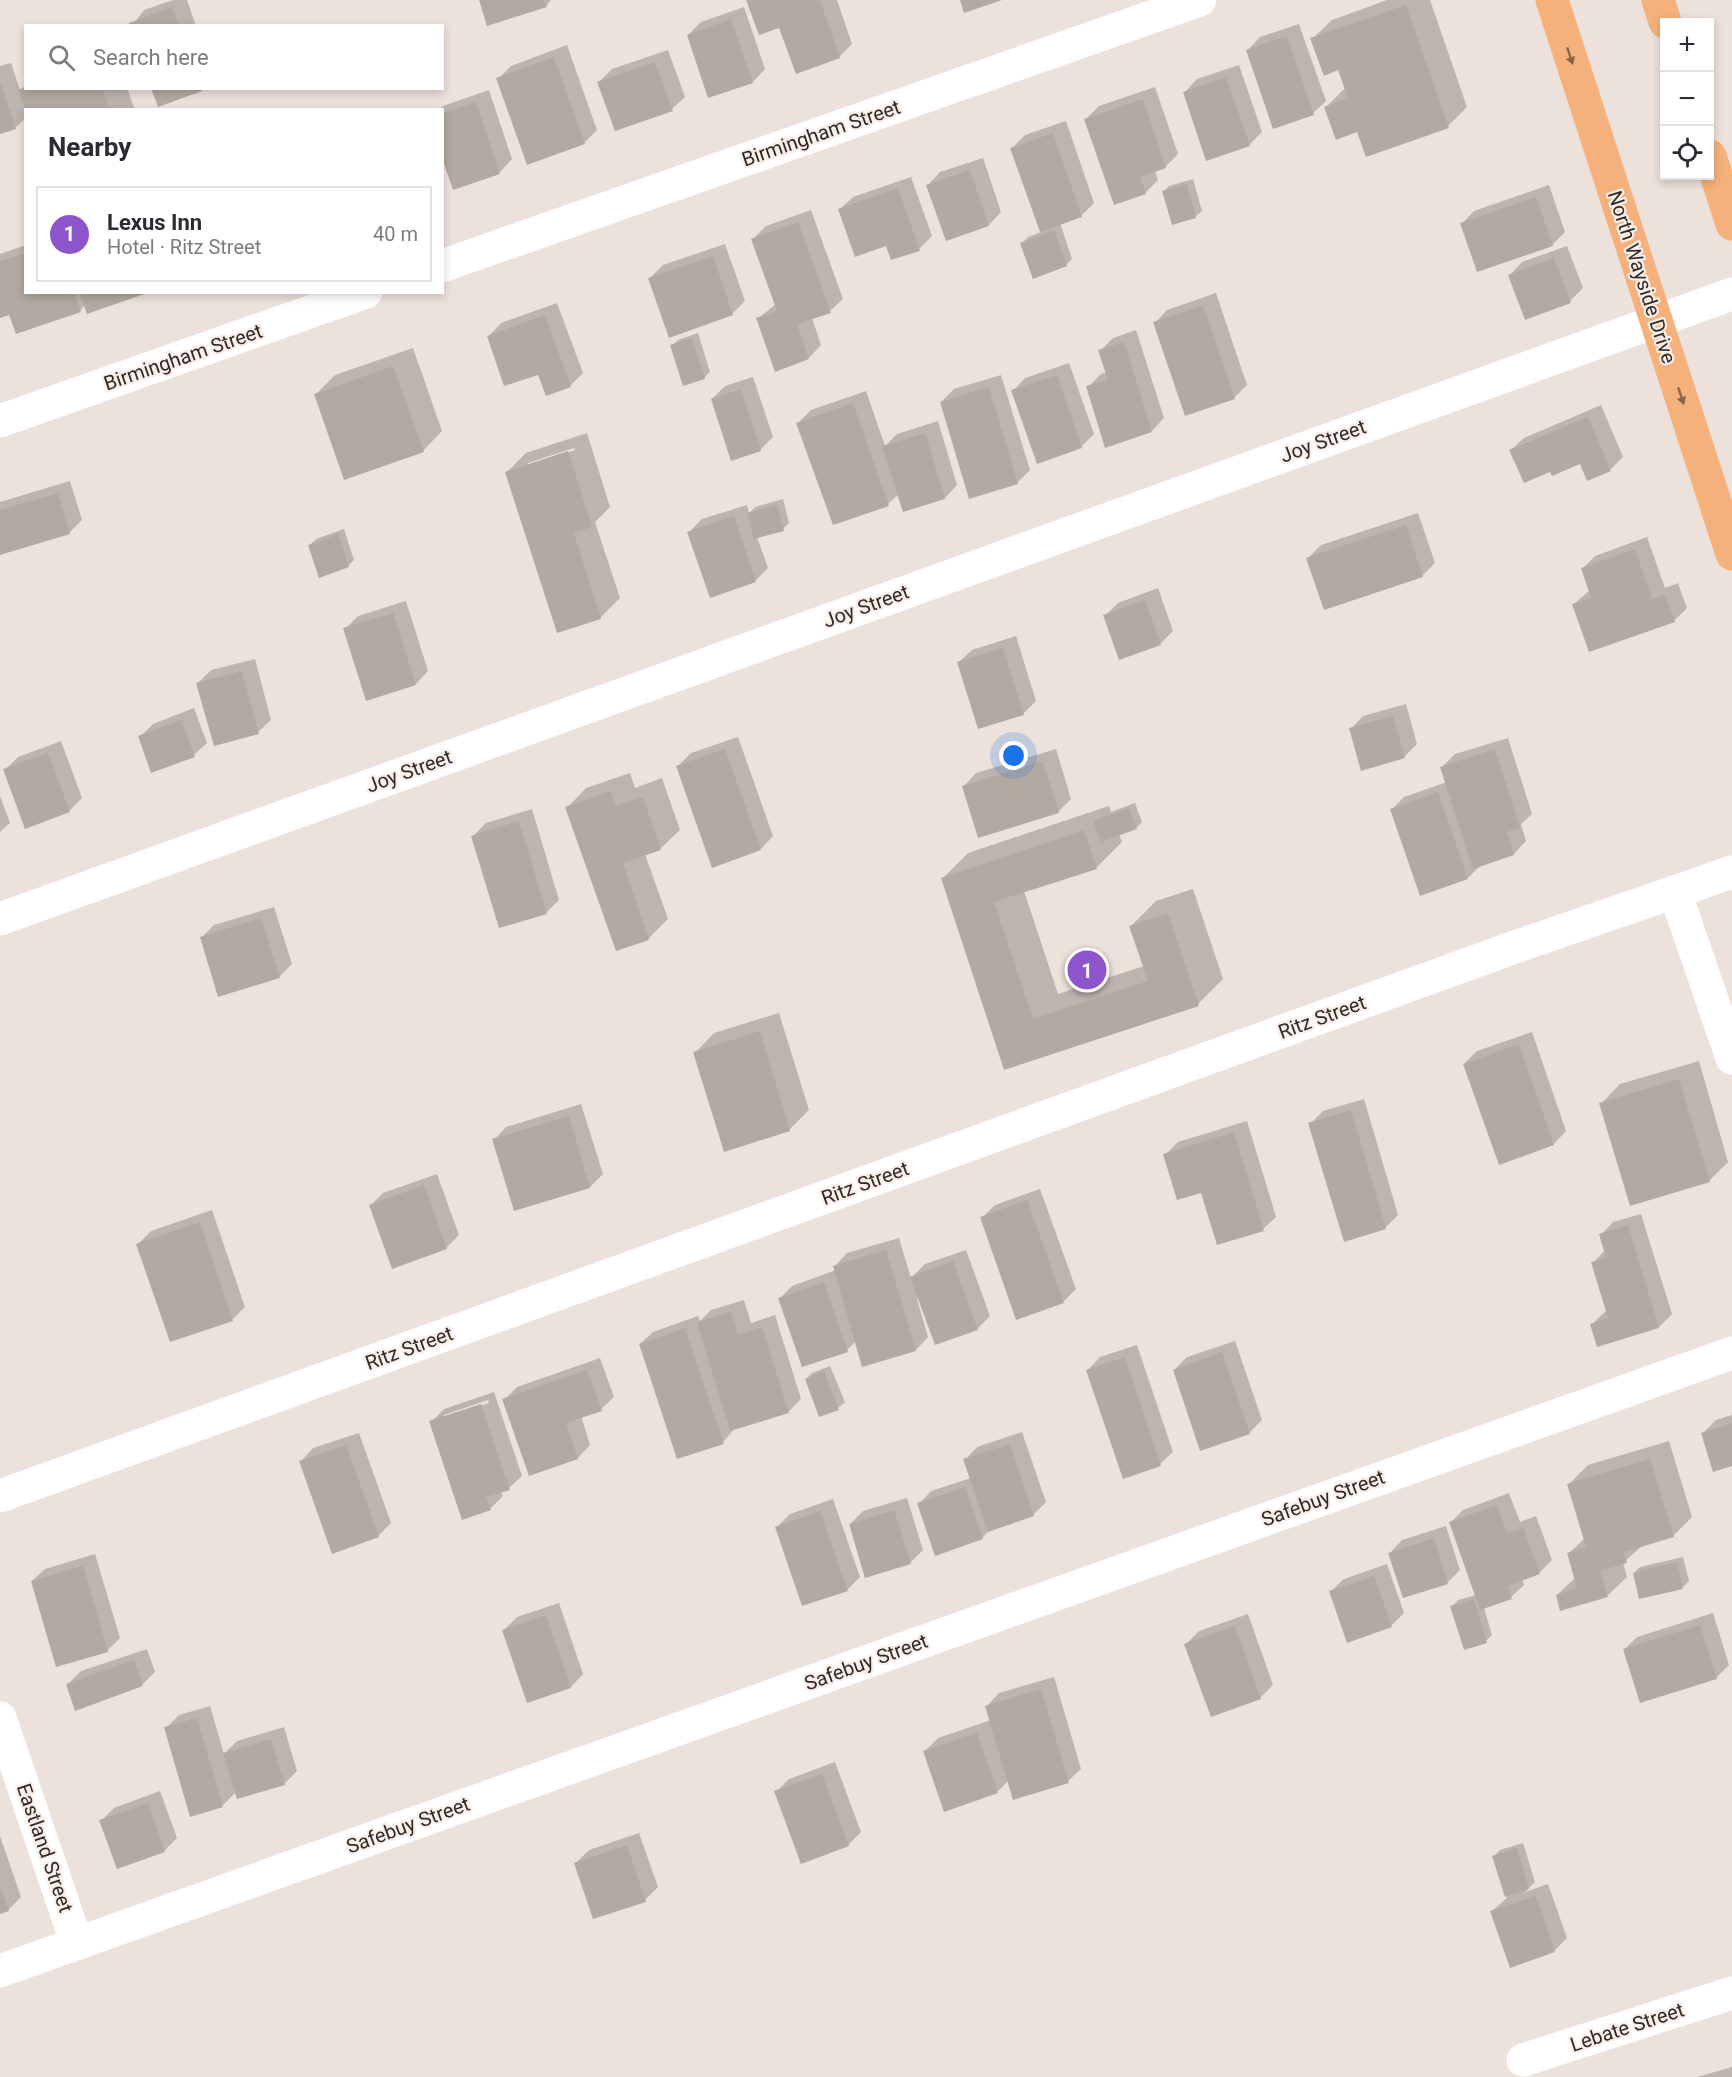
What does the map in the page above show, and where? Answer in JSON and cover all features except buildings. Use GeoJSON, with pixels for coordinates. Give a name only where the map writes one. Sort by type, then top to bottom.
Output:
{"type":"FeatureCollection","features":[{"type":"Feature","properties":{"kind":"main road","name":"North Wayside Drive"},"geometry":{"type":"LineString","coordinates":[[1552,0],[1732,554]]}},
{"type":"Feature","properties":{"kind":"main road"},"geometry":{"type":"LineString","coordinates":[[1658,0],[1664,18]]}},
{"type":"Feature","properties":{"kind":"main road"},"geometry":{"type":"LineString","coordinates":[[1714,168],[1732,224]]}},
{"type":"Feature","properties":{"kind":"street","name":"Birmingham Street"},"geometry":{"type":"LineString","coordinates":[[444,265],[1200,0]]}},
{"type":"Feature","properties":{"kind":"street","name":"Birmingham Street"},"geometry":{"type":"LineString","coordinates":[[0,421],[360,294]]}},
{"type":"Feature","properties":{"kind":"street","name":"Joy Street"},"geometry":{"type":"LineString","coordinates":[[0,919],[1732,294]]}},
{"type":"Feature","properties":{"kind":"street","name":"Ritz Street"},"geometry":{"type":"LineString","coordinates":[[0,1496],[1515,947],[1732,872]]}},
{"type":"Feature","properties":{"kind":"street"},"geometry":{"type":"LineString","coordinates":[[1675,892],[1725,1017],[1732,1058]]}},
{"type":"Feature","properties":{"kind":"street","name":"Safebuy Street"},"geometry":{"type":"LineString","coordinates":[[0,1971],[1732,1353]]}},
{"type":"Feature","properties":{"kind":"street","name":"Eastland Street"},"geometry":{"type":"LineString","coordinates":[[0,1718],[77,1944]]}},
{"type":"Feature","properties":{"kind":"street","name":"Lebate Street"},"geometry":{"type":"LineString","coordinates":[[1523,2060],[1732,1993]]}},
{"type":"Feature","properties":{"kind":"place","name":"Lexus Inn"},"geometry":{"type":"Point","coordinates":[1087,970]}}]}
